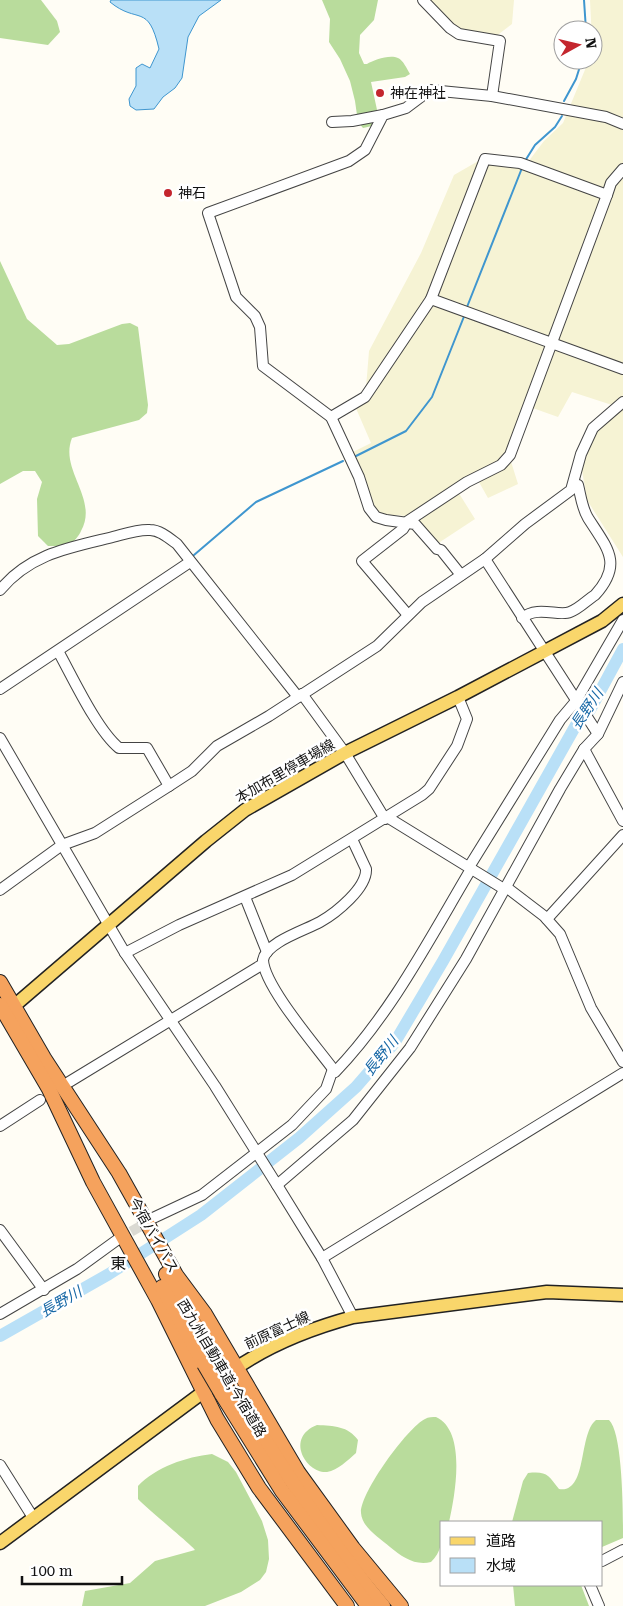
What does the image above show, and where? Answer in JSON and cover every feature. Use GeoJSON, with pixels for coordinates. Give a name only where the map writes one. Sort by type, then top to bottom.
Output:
{"type":"FeatureCollection","features":[{"type":"Feature","properties":{"kind":"highway","name":"今宿バイパス"},"geometry":{"type":"LineString","coordinates":[[0,982],[5,1011],[45,1094],[93,1182],[138,1234],[156,1266],[203,1393],[259,1488],[347,1606]]}},
{"type":"Feature","properties":{"kind":"highway","name":"今宿バイパス"},"geometry":{"type":"LineString","coordinates":[[5,1011],[44,1058],[120,1173],[138,1234],[156,1266],[205,1314],[310,1490],[353,1548],[401,1606]]}},
{"type":"Feature","properties":{"kind":"highway"},"geometry":{"type":"LineString","coordinates":[[44,1058],[72,1121],[138,1234]]}},
{"type":"Feature","properties":{"kind":"highway"},"geometry":{"type":"LineString","coordinates":[[45,1094],[72,1121]]}},
{"type":"Feature","properties":{"kind":"highway","name":"西九州自動車道;今宿道路"},"geometry":{"type":"LineString","coordinates":[[156,1266],[282,1491],[368,1606]]}},
{"type":"Feature","properties":{"kind":"highway","name":"西九州自動車道;今宿道路"},"geometry":{"type":"LineString","coordinates":[[226,1390],[360,1579],[383,1606]]}},
{"type":"Feature","properties":{"kind":"main road","name":"本加布里停車場線"},"geometry":{"type":"LineString","coordinates":[[5,1011],[245,810],[345,753],[545,652],[602,620],[623,605]]}},
{"type":"Feature","properties":{"kind":"main road","name":"前原富士線"},"geometry":{"type":"LineString","coordinates":[[0,1543],[236,1368],[278,1344],[321,1326],[353,1317],[547,1292],[623,1295]]}},
{"type":"Feature","properties":{"kind":"street"},"geometry":{"type":"LineString","coordinates":[[423,0],[450,28],[459,34],[500,41],[492,96]]}},
{"type":"Feature","properties":{"kind":"street"},"geometry":{"type":"LineString","coordinates":[[332,122],[352,121],[406,108],[430,90],[492,96],[606,117],[623,124]]}},
{"type":"Feature","properties":{"kind":"street"},"geometry":{"type":"LineString","coordinates":[[383,115],[365,150],[349,161],[208,213],[236,296],[255,316],[260,327],[264,366],[331,417],[359,477],[368,508],[376,517],[386,520],[408,521],[421,529],[460,575]]}},
{"type":"Feature","properties":{"kind":"street"},"geometry":{"type":"LineString","coordinates":[[331,417],[365,397],[431,298],[485,159],[520,164],[607,195]]}},
{"type":"Feature","properties":{"kind":"street"},"geometry":{"type":"LineString","coordinates":[[408,615],[362,561],[403,529],[408,521],[467,482],[506,461],[515,444],[611,183],[623,169]]}},
{"type":"Feature","properties":{"kind":"street"},"geometry":{"type":"LineString","coordinates":[[431,298],[623,369]]}},
{"type":"Feature","properties":{"kind":"street"},"geometry":{"type":"LineString","coordinates":[[0,890],[62,845],[96,833],[192,772],[217,746],[377,646],[408,615],[460,575],[485,559],[531,519],[571,490],[574,485],[581,454],[593,428],[623,402]]}},
{"type":"Feature","properties":{"kind":"street"},"geometry":{"type":"LineString","coordinates":[[522,618],[541,611],[571,612],[606,588],[615,578],[618,571],[617,557],[609,543],[587,516],[578,485],[574,485]]}},
{"type":"Feature","properties":{"kind":"street"},"geometry":{"type":"LineString","coordinates":[[0,590],[24,567],[44,555],[81,543],[152,529],[177,544],[345,753],[386,818],[504,888],[548,919],[560,934],[591,1008],[623,1062]]}},
{"type":"Feature","properties":{"kind":"street"},"geometry":{"type":"LineString","coordinates":[[485,559],[596,732]]}},
{"type":"Feature","properties":{"kind":"street"},"geometry":{"type":"LineString","coordinates":[[0,689],[190,562]]}},
{"type":"Feature","properties":{"kind":"street"},"geometry":{"type":"LineString","coordinates":[[333,1070],[335,1072],[350,1056],[398,989],[560,720],[577,702],[623,620]]}},
{"type":"Feature","properties":{"kind":"street"},"geometry":{"type":"LineString","coordinates":[[58,651],[86,702],[111,740],[119,748],[147,748],[169,786]]}},
{"type":"Feature","properties":{"kind":"street"},"geometry":{"type":"LineString","coordinates":[[277,1185],[353,1120],[389,1077],[447,992],[504,888],[584,749],[596,732],[623,682]]}},
{"type":"Feature","properties":{"kind":"street"},"geometry":{"type":"LineString","coordinates":[[125,953],[179,925],[292,875],[386,818],[394,810],[429,789],[457,746],[468,719],[458,697]]}},
{"type":"Feature","properties":{"kind":"street"},"geometry":{"type":"LineString","coordinates":[[0,738],[125,953],[171,1020],[277,1185],[322,1258],[353,1317]]}},
{"type":"Feature","properties":{"kind":"street"},"geometry":{"type":"LineString","coordinates":[[584,749],[623,821]]}},
{"type":"Feature","properties":{"kind":"street"},"geometry":{"type":"LineString","coordinates":[[548,919],[623,835]]}},
{"type":"Feature","properties":{"kind":"street"},"geometry":{"type":"LineString","coordinates":[[333,1070],[278,994],[263,964],[264,956],[267,952],[283,940],[321,922],[360,889],[366,869],[352,839]]}},
{"type":"Feature","properties":{"kind":"street"},"geometry":{"type":"LineString","coordinates":[[245,897],[267,952]]}},
{"type":"Feature","properties":{"kind":"street"},"geometry":{"type":"LineString","coordinates":[[69,1082],[263,964]]}},
{"type":"Feature","properties":{"kind":"street"},"geometry":{"type":"LineString","coordinates":[[0,1314],[44,1290],[202,1195],[292,1125],[326,1090],[333,1070]]}},
{"type":"Feature","properties":{"kind":"street"},"geometry":{"type":"LineString","coordinates":[[322,1258],[623,1073]]}},
{"type":"Feature","properties":{"kind":"street"},"geometry":{"type":"LineString","coordinates":[[0,1126],[45,1094]]}},
{"type":"Feature","properties":{"kind":"street"},"geometry":{"type":"LineString","coordinates":[[0,1230],[44,1290]]}},
{"type":"Feature","properties":{"kind":"street"},"geometry":{"type":"LineString","coordinates":[[0,1465],[34,1519]]}},
{"type":"Feature","properties":{"kind":"street"},"geometry":{"type":"LineString","coordinates":[[603,1560],[623,1550]]}},
{"type":"Feature","properties":{"kind":"street"},"geometry":{"type":"LineString","coordinates":[[590,1586],[599,1606]]}},
{"type":"Feature","properties":{"kind":"shaded area"},"geometry":{"type":"Polygon","coordinates":[[[425,0],[514,0],[512,24],[495,37],[454,30],[425,0]]]}},
{"type":"Feature","properties":{"kind":"shaded area"},"geometry":{"type":"Polygon","coordinates":[[[590,0],[623,0],[623,557],[587,500],[582,470],[587,449],[612,405],[572,392],[558,417],[527,406],[508,452],[518,484],[488,498],[475,475],[455,487],[475,519],[437,544],[407,516],[378,514],[351,453],[371,443],[355,406],[365,400],[369,351],[421,253],[454,175],[487,156],[528,162],[544,141],[563,123],[585,70],[603,70],[603,20],[591,20],[590,0]]]}},
{"type":"Feature","properties":{"kind":"green space"},"geometry":{"type":"Polygon","coordinates":[[[0,0],[41,0],[57,21],[60,32],[48,45],[0,38],[0,0]]]}},
{"type":"Feature","properties":{"kind":"green space"},"geometry":{"type":"Polygon","coordinates":[[[322,0],[378,0],[374,20],[360,35],[359,53],[364,64],[386,57],[398,58],[410,74],[405,77],[371,82],[379,119],[372,126],[363,128],[358,122],[350,81],[340,59],[329,42],[330,19],[322,0]]]}},
{"type":"Feature","properties":{"kind":"green space"},"geometry":{"type":"Polygon","coordinates":[[[0,261],[27,319],[57,345],[69,344],[122,324],[130,323],[138,327],[148,405],[147,413],[139,420],[72,438],[69,450],[70,462],[83,496],[85,519],[79,535],[68,545],[48,546],[38,536],[37,499],[42,482],[35,471],[23,471],[0,484],[0,261]]]}},
{"type":"Feature","properties":{"kind":"green space"},"geometry":{"type":"Polygon","coordinates":[[[430,1417],[436,1417],[446,1424],[452,1436],[455,1450],[456,1481],[449,1521],[440,1521],[440,1548],[438,1553],[431,1562],[420,1563],[404,1557],[377,1536],[368,1528],[361,1513],[368,1491],[386,1462],[407,1435],[417,1425],[430,1417]]]}},
{"type":"Feature","properties":{"kind":"green space"},"geometry":{"type":"Polygon","coordinates":[[[596,1420],[609,1420],[614,1428],[620,1457],[623,1538],[603,1547],[603,1521],[512,1521],[523,1481],[528,1473],[543,1473],[559,1489],[568,1488],[574,1482],[579,1473],[590,1427],[596,1420]]]}},
{"type":"Feature","properties":{"kind":"green space"},"geometry":{"type":"Polygon","coordinates":[[[317,1425],[335,1426],[345,1429],[358,1440],[356,1453],[331,1471],[319,1471],[312,1467],[302,1454],[300,1446],[302,1438],[307,1431],[317,1425]]]}},
{"type":"Feature","properties":{"kind":"green space"},"geometry":{"type":"Polygon","coordinates":[[[212,1454],[228,1462],[236,1472],[262,1521],[268,1540],[269,1559],[266,1572],[260,1580],[241,1592],[205,1606],[82,1606],[85,1591],[130,1583],[155,1561],[195,1550],[138,1499],[138,1486],[162,1468],[192,1458],[212,1454]]]}},
{"type":"Feature","properties":{"kind":"green space"},"geometry":{"type":"Polygon","coordinates":[[[513,1586],[581,1586],[589,1606],[515,1606],[513,1586]]]}},
{"type":"Feature","properties":{"kind":"water"},"geometry":{"type":"Polygon","coordinates":[[[111,0],[221,0],[199,16],[188,37],[182,78],[175,88],[163,97],[154,109],[136,110],[130,106],[129,99],[136,86],[136,68],[142,64],[150,68],[159,49],[155,34],[151,25],[141,16],[120,9],[110,2],[111,0]]]}},
{"type":"Feature","properties":{"kind":"waterway"},"geometry":{"type":"LineString","coordinates":[[584,0],[585,20]]}},
{"type":"Feature","properties":{"kind":"waterway"},"geometry":{"type":"LineString","coordinates":[[564,101],[579,70]]}},
{"type":"Feature","properties":{"kind":"waterway"},"geometry":{"type":"LineString","coordinates":[[525,161],[535,145],[555,127],[562,116]]}},
{"type":"Feature","properties":{"kind":"waterway"},"geometry":{"type":"LineString","coordinates":[[467,307],[522,168]]}},
{"type":"Feature","properties":{"kind":"waterway"},"geometry":{"type":"LineString","coordinates":[[354,457],[406,431],[432,397],[465,314]]}},
{"type":"Feature","properties":{"kind":"waterway"},"geometry":{"type":"LineString","coordinates":[[194,555],[256,502],[343,461]]}},
{"type":"Feature","properties":{"kind":"waterway","name":"長野川"},"geometry":{"type":"LineString","coordinates":[[0,1336],[109,1274],[201,1215],[299,1138],[356,1087],[395,1042],[443,961],[576,725],[590,710],[623,649]]}},
{"type":"Feature","properties":{"kind":"tunnel"},"geometry":{"type":"LineString","coordinates":[[118,1239],[153,1219]]}},
{"type":"Feature","properties":{"kind":"place","name":"神在神社"},"geometry":{"type":"Point","coordinates":[380,93]}},
{"type":"Feature","properties":{"kind":"place","name":"神石"},"geometry":{"type":"Point","coordinates":[168,193]}},
{"type":"Feature","properties":{"kind":"district","name":"東"},"geometry":{"type":"Point","coordinates":[118,1263]}}]}
